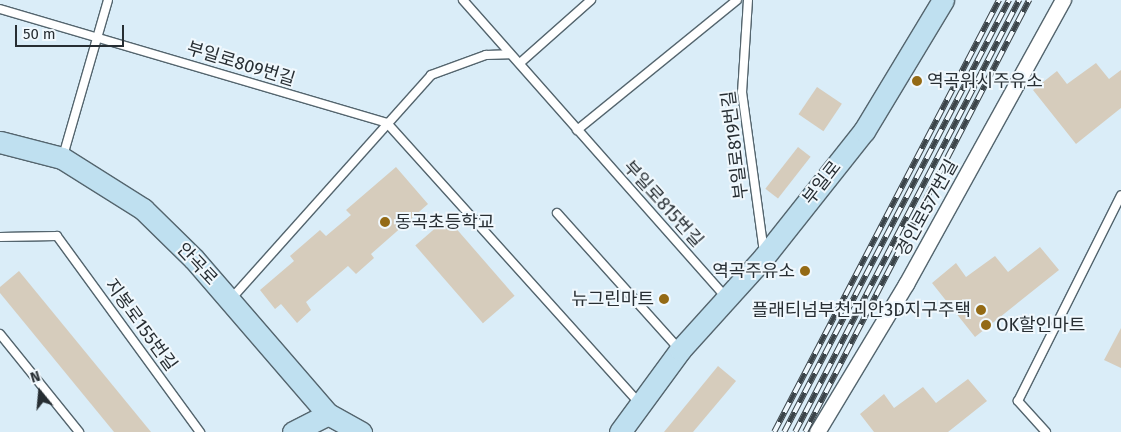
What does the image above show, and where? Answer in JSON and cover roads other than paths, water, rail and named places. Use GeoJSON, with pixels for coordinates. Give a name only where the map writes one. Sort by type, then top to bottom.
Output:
{"type":"FeatureCollection","features":[{"type":"Feature","properties":{"kind":"street","name":"부일로"},"geometry":{"type":"LineString","coordinates":[[620,432],[680,350],[764,257],[864,131],[942,0]]}},
{"type":"Feature","properties":{"kind":"street","name":"경인로577번길"},"geometry":{"type":"LineString","coordinates":[[818,432],[906,284],[1063,0]]}},
{"type":"Feature","properties":{"kind":"street","name":"안곡로"},"geometry":{"type":"LineString","coordinates":[[0,142],[62,158],[143,209],[231,300],[328,414],[361,432]]}},
{"type":"Feature","properties":{"kind":"street"},"geometry":{"type":"LineString","coordinates":[[293,432],[328,414]]}},
{"type":"Feature","properties":{"kind":"lane"},"geometry":{"type":"LineString","coordinates":[[62,158],[108,0]]}},
{"type":"Feature","properties":{"kind":"lane","name":"부일로815번길"},"geometry":{"type":"LineString","coordinates":[[463,0],[727,299]]}},
{"type":"Feature","properties":{"kind":"lane"},"geometry":{"type":"LineString","coordinates":[[520,63],[592,0]]}},
{"type":"Feature","properties":{"kind":"lane"},"geometry":{"type":"LineString","coordinates":[[577,130],[737,0]]}},
{"type":"Feature","properties":{"kind":"lane","name":"부일로819번길"},"geometry":{"type":"LineString","coordinates":[[748,0],[742,92],[764,257]]}},
{"type":"Feature","properties":{"kind":"lane","name":"부일로809번길"},"geometry":{"type":"LineString","coordinates":[[0,10],[97,36],[387,123]]}},
{"type":"Feature","properties":{"kind":"lane"},"geometry":{"type":"LineString","coordinates":[[231,300],[431,75],[486,55],[509,54]]}},
{"type":"Feature","properties":{"kind":"lane"},"geometry":{"type":"LineString","coordinates":[[387,123],[641,405]]}},
{"type":"Feature","properties":{"kind":"lane"},"geometry":{"type":"LineString","coordinates":[[1046,432],[1018,401],[1121,195]]}},
{"type":"Feature","properties":{"kind":"lane"},"geometry":{"type":"LineString","coordinates":[[557,213],[680,350]]}},
{"type":"Feature","properties":{"kind":"lane","name":"지봉로155번길"},"geometry":{"type":"LineString","coordinates":[[0,237],[57,236],[200,432]]}},
{"type":"Feature","properties":{"kind":"lane"},"geometry":{"type":"LineString","coordinates":[[0,334],[79,432]]}},
{"type":"Feature","properties":{"kind":"railway"},"geometry":{"type":"LineString","coordinates":[[774,432],[999,0]]}},
{"type":"Feature","properties":{"kind":"railway"},"geometry":{"type":"LineString","coordinates":[[784,432],[1009,0]]}},
{"type":"Feature","properties":{"kind":"railway"},"geometry":{"type":"LineString","coordinates":[[795,432],[1019,0]]}},
{"type":"Feature","properties":{"kind":"railway"},"geometry":{"type":"LineString","coordinates":[[805,432],[1029,0]]}},
{"type":"Feature","properties":{"kind":"place","name":"역곡워시주유소"},"geometry":{"type":"Point","coordinates":[917,81]}},
{"type":"Feature","properties":{"kind":"place","name":"동곡초등학교"},"geometry":{"type":"Point","coordinates":[385,222]}},
{"type":"Feature","properties":{"kind":"place","name":"역곡주유소"},"geometry":{"type":"Point","coordinates":[805,271]}},
{"type":"Feature","properties":{"kind":"place","name":"뉴그린마트"},"geometry":{"type":"Point","coordinates":[664,299]}},
{"type":"Feature","properties":{"kind":"place","name":"플래티넘부천괴안3D지구주택"},"geometry":{"type":"Point","coordinates":[981,310]}},
{"type":"Feature","properties":{"kind":"place","name":"OK할인마트"},"geometry":{"type":"Point","coordinates":[986,325]}}]}
